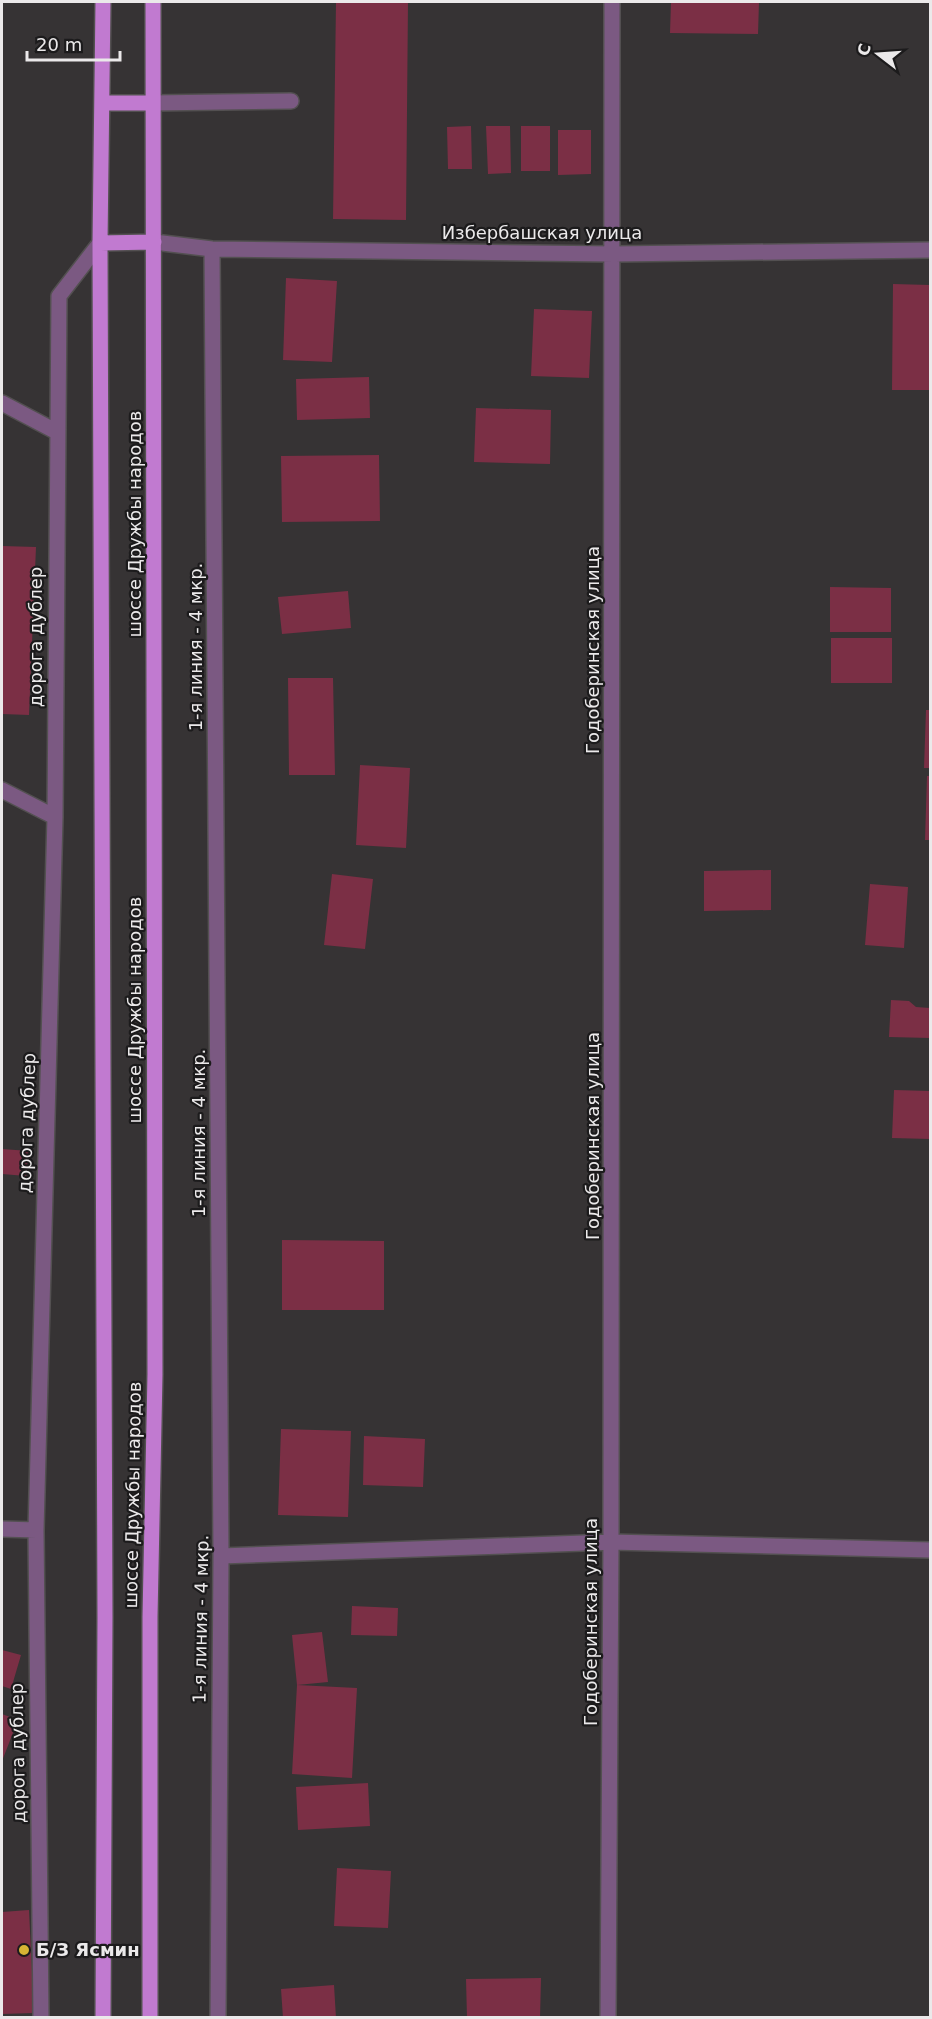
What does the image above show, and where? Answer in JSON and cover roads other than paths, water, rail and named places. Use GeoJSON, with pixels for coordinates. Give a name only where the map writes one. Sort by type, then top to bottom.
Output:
{"type":"FeatureCollection","features":[{"type":"Feature","properties":{"kind":"main road"},"geometry":{"type":"LineString","coordinates":[[103,2],[100,243],[105,1606],[104,2018]]}},
{"type":"Feature","properties":{"kind":"main road","name":"шоссе Дружбы народов"},"geometry":{"type":"LineString","coordinates":[[150,2018],[150,1617],[155,1374],[153,2]]}},
{"type":"Feature","properties":{"kind":"main road"},"geometry":{"type":"LineString","coordinates":[[102,103],[153,103]]}},
{"type":"Feature","properties":{"kind":"main road"},"geometry":{"type":"LineString","coordinates":[[100,243],[154,242]]}},
{"type":"Feature","properties":{"kind":"street","name":"Годоберинская улица"},"geometry":{"type":"LineString","coordinates":[[608,2018],[614,254],[612,2]]}},
{"type":"Feature","properties":{"kind":"street"},"geometry":{"type":"LineString","coordinates":[[153,103],[291,101]]}},
{"type":"Feature","properties":{"kind":"street","name":"Избербашская улица"},"geometry":{"type":"LineString","coordinates":[[154,242],[212,249],[614,254],[930,250]]}},
{"type":"Feature","properties":{"kind":"street","name":"дорога дублер"},"geometry":{"type":"LineString","coordinates":[[41,2018],[36,1530],[55,817],[59,296],[100,243]]}},
{"type":"Feature","properties":{"kind":"street","name":"1-я линия - 4 мкр."},"geometry":{"type":"LineString","coordinates":[[212,249],[221,1556],[218,2018]]}},
{"type":"Feature","properties":{"kind":"street"},"geometry":{"type":"LineString","coordinates":[[2,404],[57,432]]}},
{"type":"Feature","properties":{"kind":"street"},"geometry":{"type":"LineString","coordinates":[[2,790],[55,817]]}},
{"type":"Feature","properties":{"kind":"street"},"geometry":{"type":"LineString","coordinates":[[2,1529],[36,1530]]}},
{"type":"Feature","properties":{"kind":"street"},"geometry":{"type":"LineString","coordinates":[[221,1556],[611,1542],[930,1550]]}},
{"type":"Feature","properties":{"kind":"place","name":"Б/З Ясмин"},"geometry":{"type":"Point","coordinates":[24,1950]}}]}
